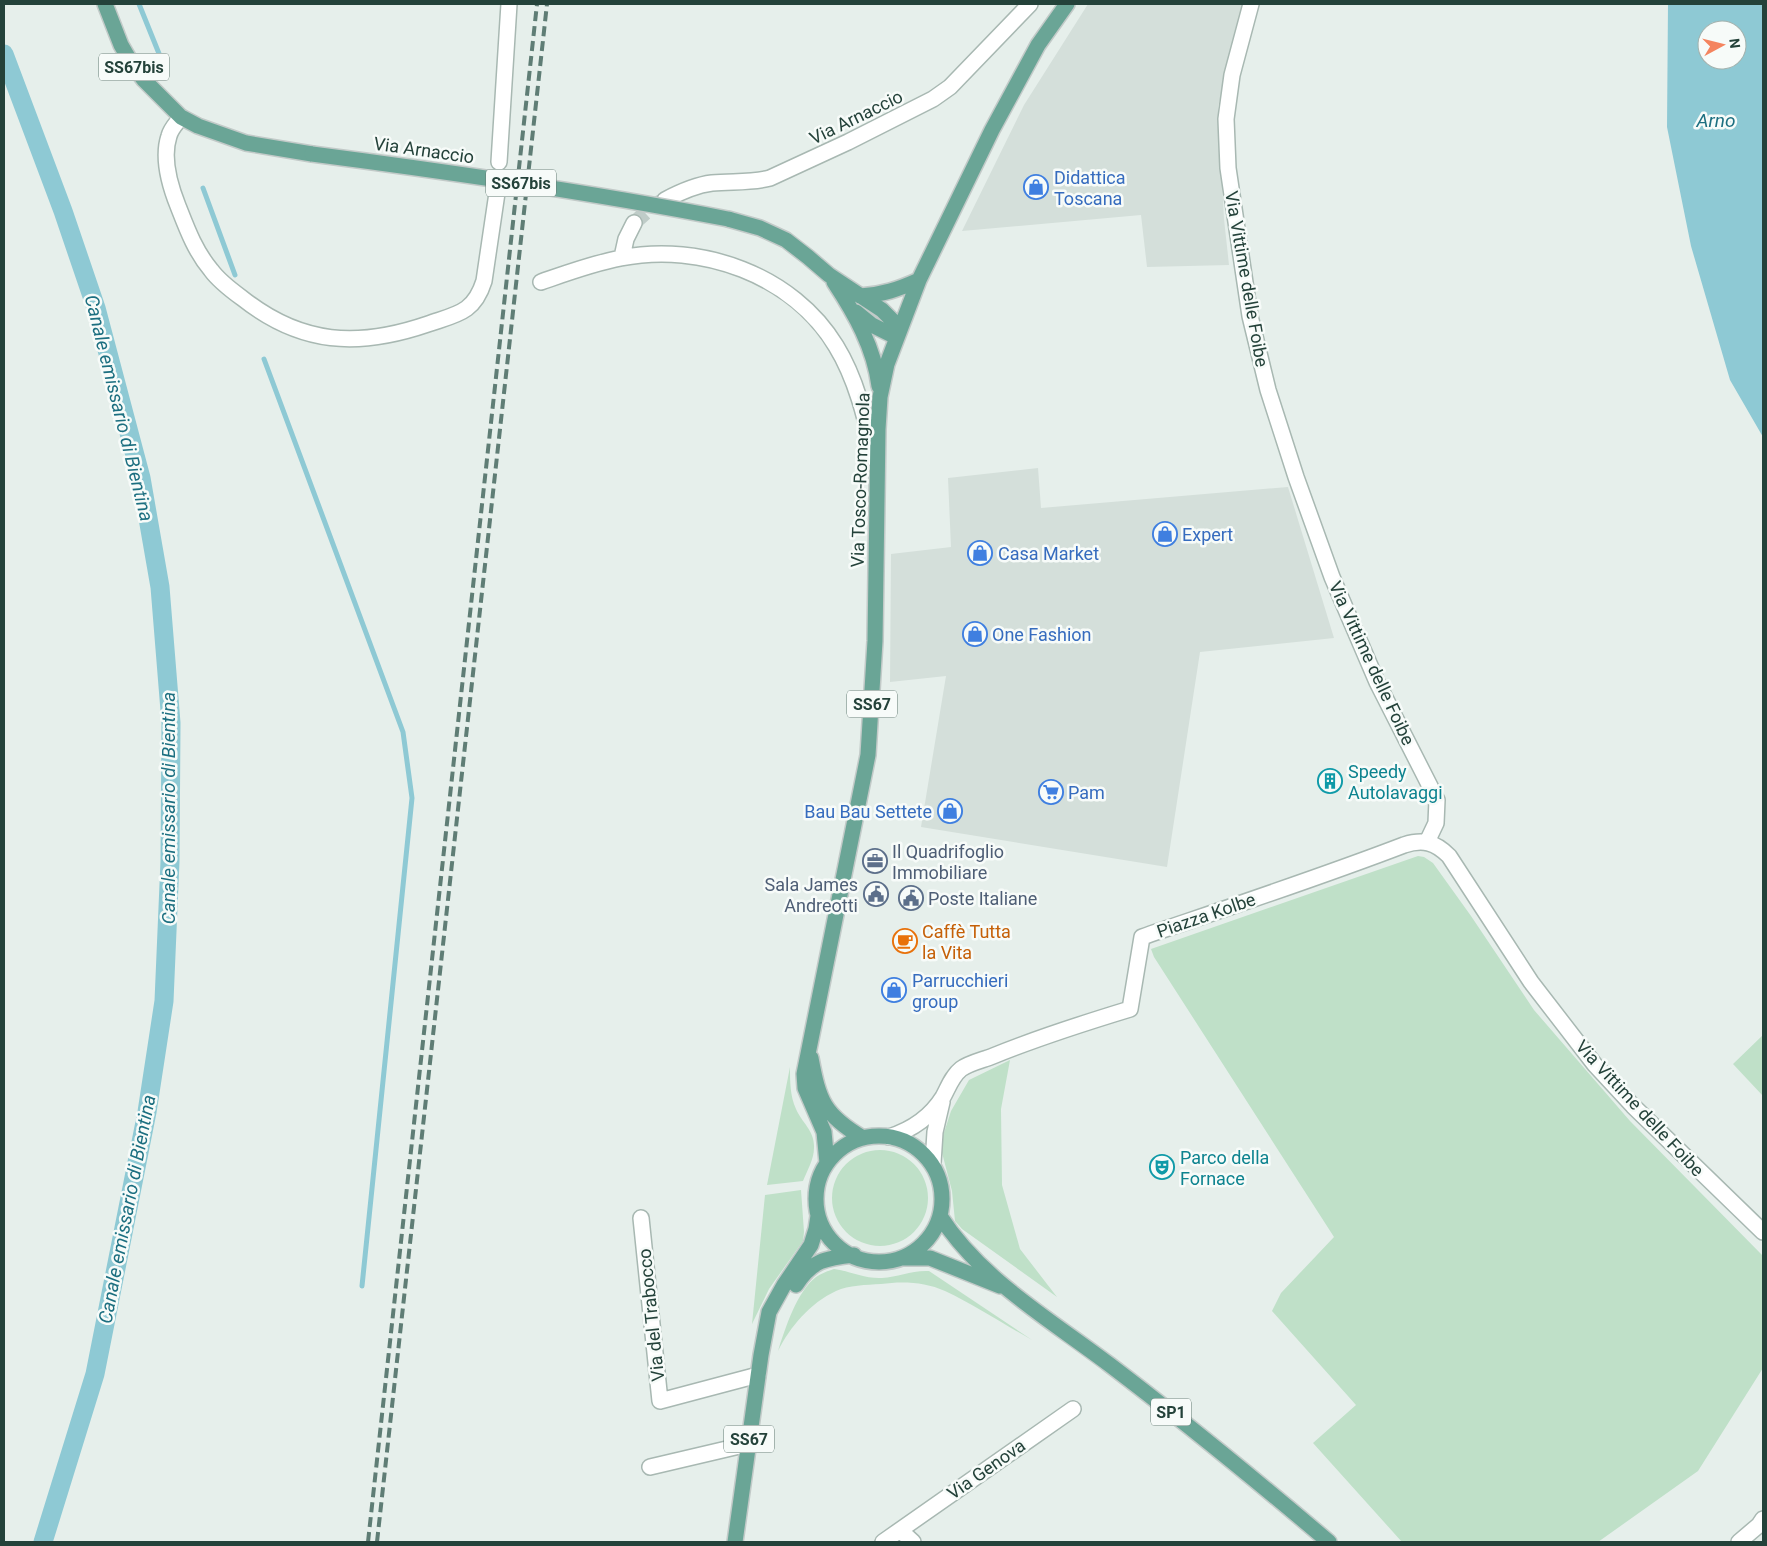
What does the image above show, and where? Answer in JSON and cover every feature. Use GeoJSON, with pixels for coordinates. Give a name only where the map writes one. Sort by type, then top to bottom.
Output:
{"type":"FeatureCollection","features":[{"type":"Feature","properties":{"kind":"main road","name":"Via Arnaccio"},"geometry":{"type":"LineString","coordinates":[[105,4],[121,45],[132,64],[144,80],[181,117],[198,126],[246,143],[604,196],[728,219],[774,234],[829,274],[854,300],[877,374],[880,397]]}},
{"type":"Feature","properties":{"kind":"main road","name":"Via Tosco-Romagnola"},"geometry":{"type":"LineString","coordinates":[[809,1049],[868,755],[875,641],[877,466],[880,397],[886,364],[919,280],[1010,96],[1038,45],[1067,4]]}},
{"type":"Feature","properties":{"kind":"main road"},"geometry":{"type":"LineString","coordinates":[[854,300],[888,293],[919,280]]}},
{"type":"Feature","properties":{"kind":"main road","name":"SS67bis"},"geometry":{"type":"LineString","coordinates":[[854,300],[872,325],[896,338]]}},
{"type":"Feature","properties":{"kind":"main road","name":"SS67"},"geometry":{"type":"LineString","coordinates":[[809,1049],[816,1085],[824,1106],[838,1122],[863,1138]]}},
{"type":"Feature","properties":{"kind":"main road","name":"SS67"},"geometry":{"type":"LineString","coordinates":[[809,1049],[804,1074],[805,1088],[824,1132],[828,1163]]}},
{"type":"Feature","properties":{"kind":"main road","name":"SS67"},"geometry":{"type":"LineString","coordinates":[[735,1542],[758,1375],[770,1312],[784,1284],[811,1245],[818,1215],[818,1185],[828,1163],[838,1151],[853,1142],[863,1138],[889,1137],[913,1145],[933,1163],[939,1177],[942,1190],[940,1216],[934,1228],[920,1246],[899,1258],[878,1261],[844,1251],[829,1238],[820,1224],[818,1215]]}},
{"type":"Feature","properties":{"kind":"main road","name":"SP1"},"geometry":{"type":"LineString","coordinates":[[940,1216],[957,1239],[1006,1289],[1080,1342],[1153,1398],[1249,1474],[1328,1542]]}},
{"type":"Feature","properties":{"kind":"main road","name":"SS67"},"geometry":{"type":"LineString","coordinates":[[766,1336],[781,1308],[808,1269],[831,1258],[854,1255]]}},
{"type":"Feature","properties":{"kind":"main road","name":"SP1"},"geometry":{"type":"LineString","coordinates":[[899,1258],[930,1258],[1006,1289]]}},
{"type":"Feature","properties":{"kind":"street"},"geometry":{"type":"LineString","coordinates":[[499,162],[509,4]]}},
{"type":"Feature","properties":{"kind":"street","name":"Via Arnaccio"},"geometry":{"type":"LineString","coordinates":[[665,200],[680,192],[703,185],[727,182],[748,183],[770,178],[919,107],[950,87],[1030,4]]}},
{"type":"Feature","properties":{"kind":"street","name":"Via Vittime delle Foibe"},"geometry":{"type":"LineString","coordinates":[[1251,4],[1232,75],[1226,119],[1228,168],[1250,316],[1268,390],[1296,477],[1332,577],[1377,682],[1437,800],[1436,823],[1427,842],[1439,847],[1449,856],[1532,982],[1595,1065],[1633,1106],[1763,1232]]}},
{"type":"Feature","properties":{"kind":"street"},"geometry":{"type":"LineString","coordinates":[[181,117],[168,137],[167,148],[169,173],[175,199],[190,238],[211,270],[250,304],[290,327],[322,337],[343,339],[372,338],[389,335],[426,325],[471,306],[480,294],[484,281],[497,193]]}},
{"type":"Feature","properties":{"kind":"street"},"geometry":{"type":"LineString","coordinates":[[622,257],[626,239],[634,223]]}},
{"type":"Feature","properties":{"kind":"street"},"geometry":{"type":"LineString","coordinates":[[541,282],[622,257],[660,254],[700,257],[720,262],[771,282],[801,304],[826,332],[845,363],[860,402],[877,466]]}},
{"type":"Feature","properties":{"kind":"street","name":"Piazza Kolbe"},"geometry":{"type":"LineString","coordinates":[[889,1137],[916,1126],[928,1116],[962,1068],[1004,1051],[1130,1009],[1142,937],[1329,874],[1413,842],[1427,842]]}},
{"type":"Feature","properties":{"kind":"street","name":"Piazza Kolbe"},"geometry":{"type":"LineString","coordinates":[[933,1163],[942,1098]]}},
{"type":"Feature","properties":{"kind":"street","name":"Via del Trabocco"},"geometry":{"type":"LineString","coordinates":[[641,1218],[660,1401],[758,1375]]}},
{"type":"Feature","properties":{"kind":"street","name":"Via Genova"},"geometry":{"type":"LineString","coordinates":[[883,1542],[1073,1409]]}},
{"type":"Feature","properties":{"kind":"street"},"geometry":{"type":"LineString","coordinates":[[650,1468],[748,1444]]}},
{"type":"Feature","properties":{"kind":"street"},"geometry":{"type":"LineString","coordinates":[[1739,1542],[1759,1525],[1763,1519]]}},
{"type":"Feature","properties":{"kind":"street"},"geometry":{"type":"LineString","coordinates":[[901,1531],[913,1542]]}},
{"type":"Feature","properties":{"kind":"shaded area"},"geometry":{"type":"Polygon","coordinates":[[[1088,4],[1244,4],[1218,107],[1224,219],[1229,265],[1147,267],[1141,215],[962,231],[1024,105],[1088,4]]]}},
{"type":"Feature","properties":{"kind":"shaded area"},"geometry":{"type":"Polygon","coordinates":[[[1038,468],[1041,508],[1288,487],[1334,638],[1200,652],[1167,867],[921,827],[946,676],[890,682],[891,554],[951,547],[948,478],[1038,468]]]}},
{"type":"Feature","properties":{"kind":"green space"},"geometry":{"type":"Polygon","coordinates":[[[1418,856],[1424,857],[1433,863],[1534,1010],[1630,1121],[1763,1256],[1763,1368],[1698,1471],[1598,1542],[1402,1542],[1313,1443],[1356,1405],[1272,1311],[1281,1293],[1334,1237],[1154,957],[1151,949],[1418,856]]]}},
{"type":"Feature","properties":{"kind":"green space"},"geometry":{"type":"Polygon","coordinates":[[[1763,1035],[1763,1096],[1733,1064],[1763,1035]]]}},
{"type":"Feature","properties":{"kind":"green space"},"geometry":{"type":"Polygon","coordinates":[[[1010,1060],[1001,1109],[1002,1185],[1020,1249],[1057,1297],[962,1229],[955,1221],[952,1191],[940,1145],[951,1111],[969,1080],[1010,1060]]]}},
{"type":"Feature","properties":{"kind":"green space"},"geometry":{"type":"Polygon","coordinates":[[[790,1067],[790,1083],[794,1104],[808,1127],[814,1142],[814,1152],[803,1181],[767,1185],[790,1067]]]}},
{"type":"Feature","properties":{"kind":"green space"},"geometry":{"type":"Polygon","coordinates":[[[880,1150],[898,1154],[914,1164],[924,1180],[928,1198],[924,1216],[914,1232],[898,1242],[880,1246],[862,1242],[846,1232],[836,1216],[832,1198],[836,1180],[846,1164],[862,1154],[880,1150]]]}},
{"type":"Feature","properties":{"kind":"green space"},"geometry":{"type":"Polygon","coordinates":[[[801,1190],[803,1241],[769,1289],[752,1324],[765,1195],[801,1190]]]}},
{"type":"Feature","properties":{"kind":"green space"},"geometry":{"type":"Polygon","coordinates":[[[834,1269],[876,1278],[929,1271],[1032,1340],[945,1291],[922,1284],[897,1283],[852,1286],[827,1296],[802,1316],[788,1333],[778,1351],[784,1332],[803,1291],[816,1277],[834,1269]]]}},
{"type":"Feature","properties":{"kind":"water","name":"Arno"},"geometry":{"type":"Polygon","coordinates":[[[1668,4],[1763,4],[1763,437],[1730,380],[1691,246],[1667,127],[1668,4]]]}},
{"type":"Feature","properties":{"kind":"waterway"},"geometry":{"type":"LineString","coordinates":[[139,4],[164,66]]}},
{"type":"Feature","properties":{"kind":"waterway","name":"Canale emissario di Bientina"},"geometry":{"type":"LineString","coordinates":[[4,54],[63,211],[96,308],[141,478],[160,587],[171,723],[170,861],[164,1001],[147,1112],[95,1374],[43,1542]]}},
{"type":"Feature","properties":{"kind":"waterway"},"geometry":{"type":"LineString","coordinates":[[203,188],[235,275]]}},
{"type":"Feature","properties":{"kind":"waterway"},"geometry":{"type":"LineString","coordinates":[[264,359],[403,732],[412,798],[362,1286]]}},
{"type":"Feature","properties":{"kind":"tunnel"},"geometry":{"type":"LineString","coordinates":[[634,223],[653,206],[662,201]]}},
{"type":"Feature","properties":{"kind":"railway"},"geometry":{"type":"LineString","coordinates":[[368,1542],[537,4]]}},
{"type":"Feature","properties":{"kind":"railway"},"geometry":{"type":"LineString","coordinates":[[377,1542],[547,4]]}},
{"type":"Feature","properties":{"kind":"place","name":"Didattica Toscana"},"geometry":{"type":"Point","coordinates":[1036,187]}},
{"type":"Feature","properties":{"kind":"place","name":"Expert"},"geometry":{"type":"Point","coordinates":[1165,534]}},
{"type":"Feature","properties":{"kind":"place","name":"Casa Market"},"geometry":{"type":"Point","coordinates":[980,553]}},
{"type":"Feature","properties":{"kind":"place","name":"One Fashion"},"geometry":{"type":"Point","coordinates":[975,634]}},
{"type":"Feature","properties":{"kind":"place","name":"Speedy Autolavaggi"},"geometry":{"type":"Point","coordinates":[1330,781]}},
{"type":"Feature","properties":{"kind":"place","name":"Pam"},"geometry":{"type":"Point","coordinates":[1051,792]}},
{"type":"Feature","properties":{"kind":"place","name":"Bau Bau Settete"},"geometry":{"type":"Point","coordinates":[950,811]}},
{"type":"Feature","properties":{"kind":"place","name":"Il Quadrifoglio Immobiliare"},"geometry":{"type":"Point","coordinates":[875,861]}},
{"type":"Feature","properties":{"kind":"place","name":"Sala James Andreotti"},"geometry":{"type":"Point","coordinates":[876,894]}},
{"type":"Feature","properties":{"kind":"place","name":"Poste Italiane"},"geometry":{"type":"Point","coordinates":[911,898]}},
{"type":"Feature","properties":{"kind":"place","name":"Caffè Tutta la Vita"},"geometry":{"type":"Point","coordinates":[905,941]}},
{"type":"Feature","properties":{"kind":"place","name":"Parrucchieri group"},"geometry":{"type":"Point","coordinates":[894,990]}},
{"type":"Feature","properties":{"kind":"place","name":"Parco della Fornace"},"geometry":{"type":"Point","coordinates":[1162,1167]}}]}
